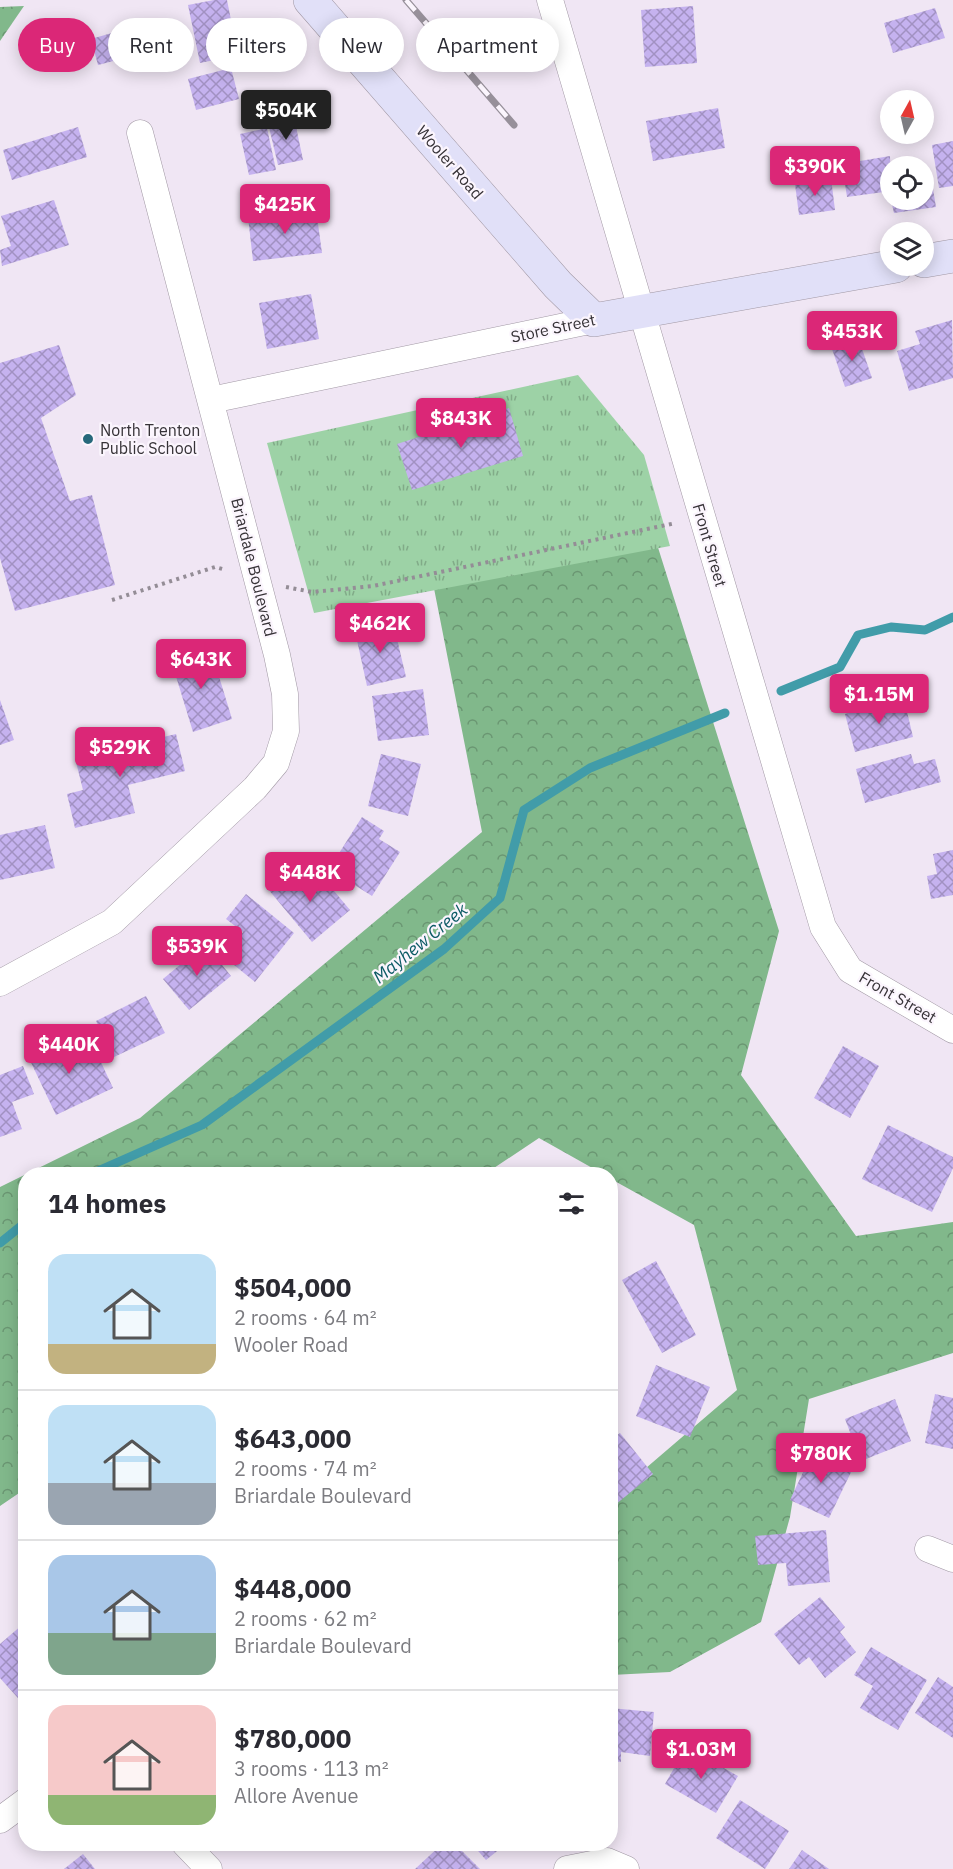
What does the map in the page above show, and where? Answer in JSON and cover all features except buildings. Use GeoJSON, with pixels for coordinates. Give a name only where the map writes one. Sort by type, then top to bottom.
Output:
{"type":"FeatureCollection","features":[{"type":"Feature","properties":{"kind":"street","name":"Wooler Road"},"geometry":{"type":"LineString","coordinates":[[310,0],[558,285],[594,320]]}},
{"type":"Feature","properties":{"kind":"street","name":"Front Street"},"geometry":{"type":"LineString","coordinates":[[550,0],[823,927],[850,970],[953,1030]]}},
{"type":"Feature","properties":{"kind":"street","name":"Briardale Boulevard"},"geometry":{"type":"LineString","coordinates":[[0,983],[112,922],[255,788],[276,763],[286,731],[285,694],[212,400],[140,133]]}},
{"type":"Feature","properties":{"kind":"street"},"geometry":{"type":"LineString","coordinates":[[934,259],[953,256]]}},
{"type":"Feature","properties":{"kind":"street","name":"Store Street"},"geometry":{"type":"LineString","coordinates":[[212,400],[641,310],[880,269]]}},
{"type":"Feature","properties":{"kind":"street"},"geometry":{"type":"LineString","coordinates":[[928,1549],[953,1559]]}},
{"type":"Feature","properties":{"kind":"street"},"geometry":{"type":"LineString","coordinates":[[0,1820],[18,1807]]}},
{"type":"Feature","properties":{"kind":"street"},"geometry":{"type":"LineString","coordinates":[[192,1851],[209,1869]]}},
{"type":"Feature","properties":{"kind":"street"},"geometry":{"type":"LineString","coordinates":[[567,1869],[607,1861],[627,1869]]}},
{"type":"Feature","properties":{"kind":"path"},"geometry":{"type":"LineString","coordinates":[[278,584],[312,592],[373,586],[680,522]]}},
{"type":"Feature","properties":{"kind":"path"},"geometry":{"type":"LineString","coordinates":[[112,600],[215,567]]}},
{"type":"Feature","properties":{"kind":"green space"},"geometry":{"type":"Polygon","coordinates":[[[24,6],[0,41],[0,7],[24,6]]]}},
{"type":"Feature","properties":{"kind":"green space"},"geometry":{"type":"Polygon","coordinates":[[[578,375],[644,455],[670,546],[314,613],[267,443],[578,375]]]}},
{"type":"Feature","properties":{"kind":"green space"},"geometry":{"type":"Polygon","coordinates":[[[649,519],[779,931],[741,1075],[856,1236],[953,1222],[953,1353],[809,1399],[790,1517],[761,1622],[670,1672],[618,1675],[618,1492],[737,1390],[694,1225],[618,1183],[618,1167],[591,1167],[539,1138],[496,1167],[40,1167],[140,1118],[482,832],[429,563],[649,519]]]}},
{"type":"Feature","properties":{"kind":"green space"},"geometry":{"type":"Polygon","coordinates":[[[18,1178],[18,1494],[0,1506],[0,1187],[18,1178]]]}},
{"type":"Feature","properties":{"kind":"waterway","name":"Mayhew Creek"},"geometry":{"type":"LineString","coordinates":[[781,691],[840,667],[858,635],[891,627],[925,630],[953,617]]}},
{"type":"Feature","properties":{"kind":"waterway","name":"Mayhew Creek"},"geometry":{"type":"LineString","coordinates":[[107,1167],[202,1125],[444,949],[500,898],[524,810],[590,768],[725,713]]}},
{"type":"Feature","properties":{"kind":"waterway","name":"Mayhew Creek"},"geometry":{"type":"LineString","coordinates":[[0,1243],[18,1228]]}},
{"type":"Feature","properties":{"kind":"railway"},"geometry":{"type":"LineString","coordinates":[[406,0],[514,125]]}},
{"type":"Feature","properties":{"kind":"place","name":"North Trenton Public School"},"geometry":{"type":"Point","coordinates":[88,439]}}]}
